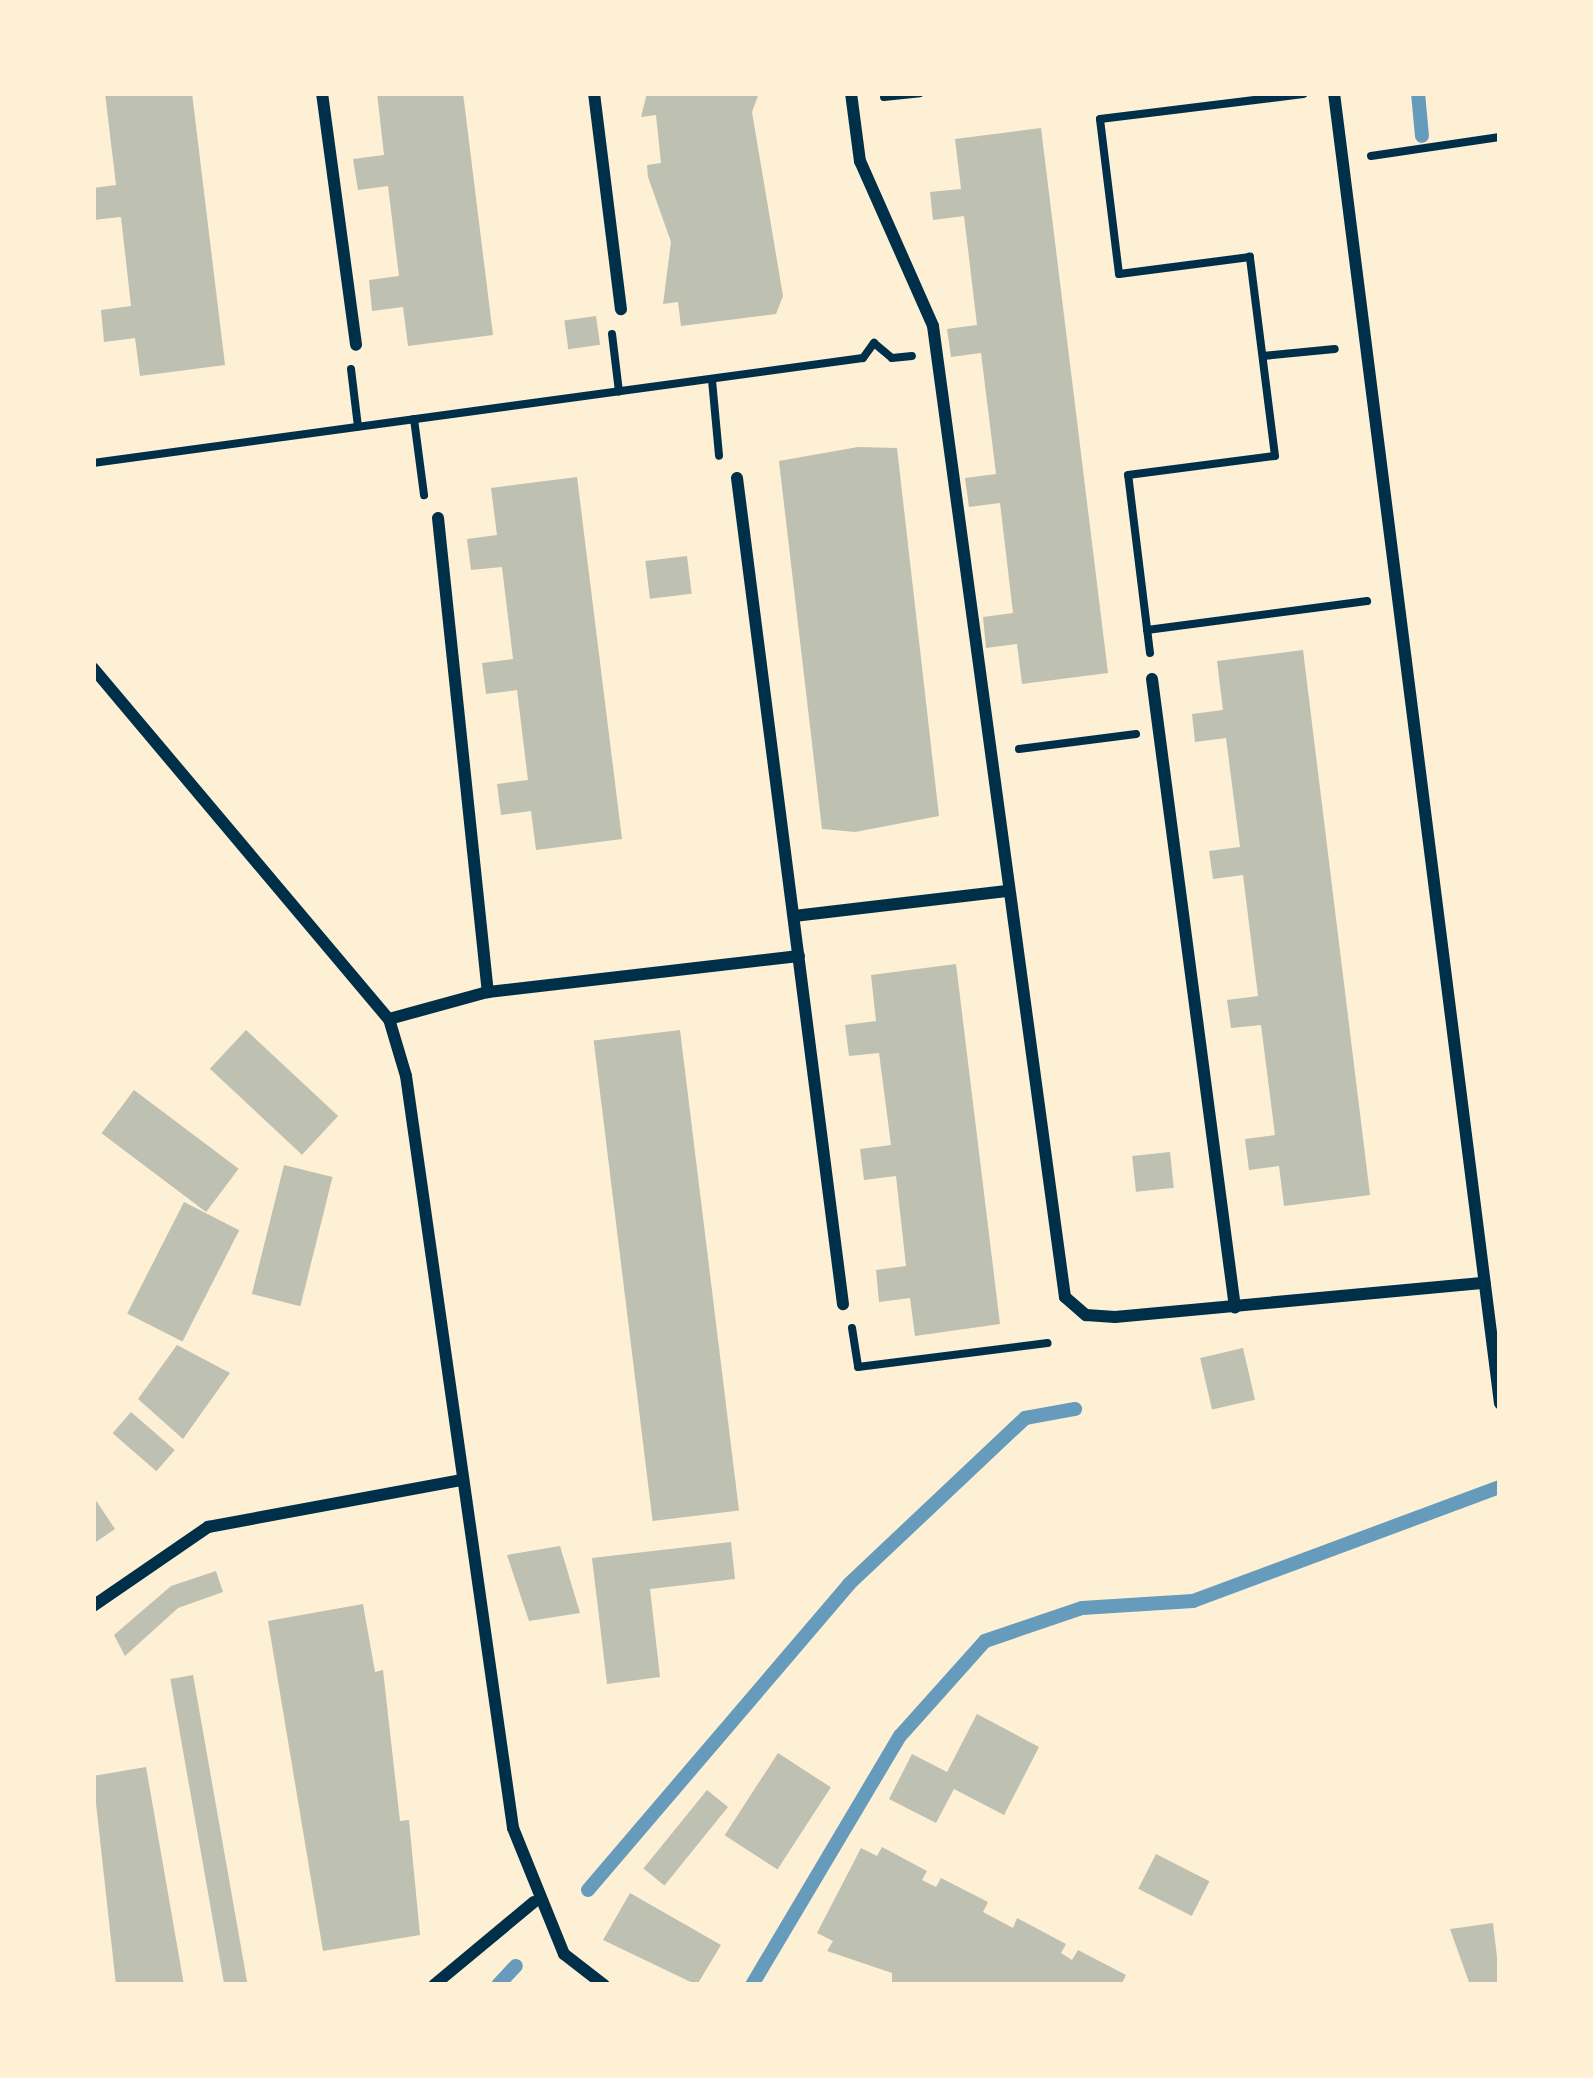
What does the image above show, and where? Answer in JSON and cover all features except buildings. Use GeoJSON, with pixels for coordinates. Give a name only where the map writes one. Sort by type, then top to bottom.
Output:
{"type":"FeatureCollection","features":[{"type":"Feature","properties":{"kind":"street"},"geometry":{"type":"LineString","coordinates":[[322,93],[356,345]]}},
{"type":"Feature","properties":{"kind":"street"},"geometry":{"type":"LineString","coordinates":[[594,93],[621,309]]}},
{"type":"Feature","properties":{"kind":"street"},"geometry":{"type":"LineString","coordinates":[[851,93],[860,161],[933,326],[1065,1297],[1100,1316],[1484,1283]]}},
{"type":"Feature","properties":{"kind":"street"},"geometry":{"type":"LineString","coordinates":[[1334,93],[1500,1404]]}},
{"type":"Feature","properties":{"kind":"street"},"geometry":{"type":"LineString","coordinates":[[736,478],[843,1304]]}},
{"type":"Feature","properties":{"kind":"street"},"geometry":{"type":"LineString","coordinates":[[438,518],[488,992]]}},
{"type":"Feature","properties":{"kind":"street"},"geometry":{"type":"LineString","coordinates":[[93,668],[389,1019],[406,1076],[513,1828],[535,1902],[564,1954],[604,1985]]}},
{"type":"Feature","properties":{"kind":"street"},"geometry":{"type":"LineString","coordinates":[[1152,679],[1235,1308]]}},
{"type":"Feature","properties":{"kind":"street"},"geometry":{"type":"LineString","coordinates":[[794,916],[1007,891]]}},
{"type":"Feature","properties":{"kind":"street"},"geometry":{"type":"LineString","coordinates":[[389,1019],[488,992],[799,956]]}},
{"type":"Feature","properties":{"kind":"street"},"geometry":{"type":"LineString","coordinates":[[93,1606],[208,1527],[460,1480]]}},
{"type":"Feature","properties":{"kind":"street"},"geometry":{"type":"LineString","coordinates":[[434,1985],[535,1902]]}},
{"type":"Feature","properties":{"kind":"path"},"geometry":{"type":"LineString","coordinates":[[884,97],[920,93]]}},
{"type":"Feature","properties":{"kind":"path"},"geometry":{"type":"LineString","coordinates":[[1152,679],[1127,475],[1275,456],[1250,257],[1119,274],[1100,119],[1303,94]]}},
{"type":"Feature","properties":{"kind":"path"},"geometry":{"type":"LineString","coordinates":[[1343,160],[1500,137]]}},
{"type":"Feature","properties":{"kind":"path"},"geometry":{"type":"LineString","coordinates":[[619,392],[611,328],[621,309]]}},
{"type":"Feature","properties":{"kind":"path"},"geometry":{"type":"LineString","coordinates":[[93,463],[863,358],[874,343]]}},
{"type":"Feature","properties":{"kind":"path"},"geometry":{"type":"LineString","coordinates":[[356,345],[358,427]]}},
{"type":"Feature","properties":{"kind":"path"},"geometry":{"type":"LineString","coordinates":[[1263,356],[1335,349]]}},
{"type":"Feature","properties":{"kind":"path"},"geometry":{"type":"LineString","coordinates":[[712,380],[719,456],[736,478]]}},
{"type":"Feature","properties":{"kind":"path"},"geometry":{"type":"LineString","coordinates":[[415,419],[422,492],[438,518]]}},
{"type":"Feature","properties":{"kind":"path"},"geometry":{"type":"LineString","coordinates":[[1147,630],[1366,601]]}},
{"type":"Feature","properties":{"kind":"path"},"geometry":{"type":"LineString","coordinates":[[1018,749],[1159,731]]}},
{"type":"Feature","properties":{"kind":"path"},"geometry":{"type":"LineString","coordinates":[[843,1304],[858,1367],[1047,1343]]}},
{"type":"Feature","properties":{"kind":"waterway"},"geometry":{"type":"LineString","coordinates":[[1418,93],[1422,136]]}},
{"type":"Feature","properties":{"kind":"waterway"},"geometry":{"type":"LineString","coordinates":[[588,1890],[849,1584],[1025,1418],[1075,1409]]}},
{"type":"Feature","properties":{"kind":"waterway"},"geometry":{"type":"LineString","coordinates":[[752,1985],[900,1736],[985,1641],[1082,1608],[1193,1601],[1500,1487]]}},
{"type":"Feature","properties":{"kind":"waterway"},"geometry":{"type":"LineString","coordinates":[[498,1985],[516,1966]]}}]}
